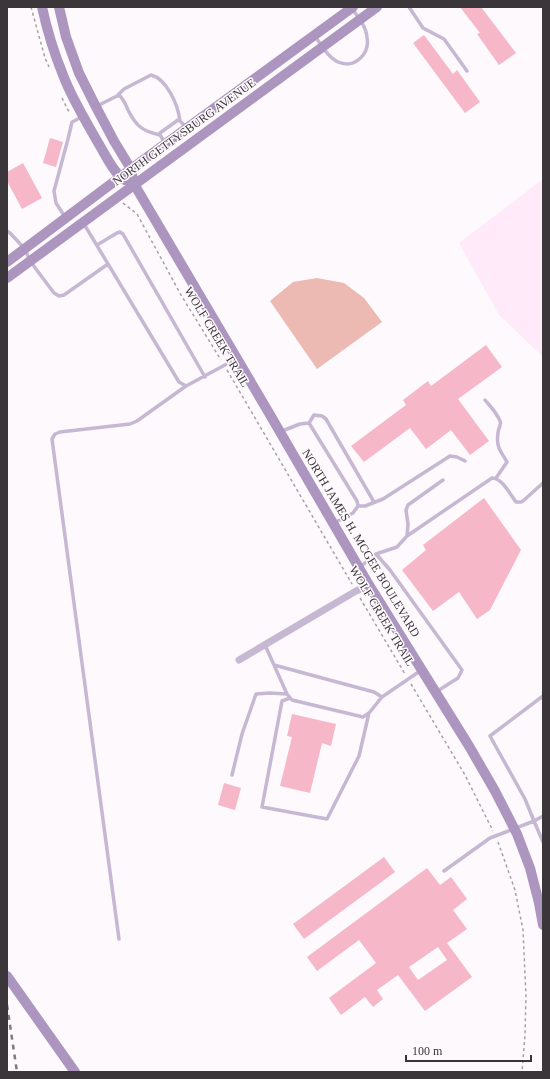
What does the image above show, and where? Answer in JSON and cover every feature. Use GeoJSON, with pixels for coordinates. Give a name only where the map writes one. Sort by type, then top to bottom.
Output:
{"type":"FeatureCollection","features":[{"type":"Feature","properties":{"kind":"main road"},"geometry":{"type":"LineString","coordinates":[[42,7],[46,26],[63,76],[83,116],[107,158],[120,177],[134,184]]}},
{"type":"Feature","properties":{"kind":"main road","name":"NORTH JAMES H. MCGEE BOULEVARD"},"geometry":{"type":"LineString","coordinates":[[58,7],[66,37],[79,73],[114,141],[131,169],[134,184],[369,585],[495,791],[514,829],[530,868],[543,924]]}},
{"type":"Feature","properties":{"kind":"main road","name":"NORTH GETTYSBURG AVENUE"},"geometry":{"type":"LineString","coordinates":[[7,278],[378,7]]}},
{"type":"Feature","properties":{"kind":"main road","name":"NORTH GETTYSBURG AVENUE"},"geometry":{"type":"LineString","coordinates":[[7,262],[131,169],[163,139],[353,8]]}},
{"type":"Feature","properties":{"kind":"main road"},"geometry":{"type":"LineString","coordinates":[[7,976],[75,1072]]}},
{"type":"Feature","properties":{"kind":"street"},"geometry":{"type":"LineString","coordinates":[[239,660],[356,591],[369,585]]}},
{"type":"Feature","properties":{"kind":"lane"},"geometry":{"type":"LineString","coordinates":[[408,7],[423,28],[444,39],[467,71]]}},
{"type":"Feature","properties":{"kind":"lane"},"geometry":{"type":"LineString","coordinates":[[314,36],[331,57],[338,62],[352,64],[358,61],[366,52],[368,44],[366,30],[353,8]]}},
{"type":"Feature","properties":{"kind":"lane"},"geometry":{"type":"LineString","coordinates":[[96,106],[117,96],[124,89],[151,75],[157,76],[165,84],[169,91],[184,124]]}},
{"type":"Feature","properties":{"kind":"lane"},"geometry":{"type":"LineString","coordinates":[[117,96],[122,98],[136,124],[163,139]]}},
{"type":"Feature","properties":{"kind":"lane"},"geometry":{"type":"LineString","coordinates":[[66,218],[56,203],[54,191],[72,122],[83,116]]}},
{"type":"Feature","properties":{"kind":"lane"},"geometry":{"type":"LineString","coordinates":[[83,222],[179,382],[186,386]]}},
{"type":"Feature","properties":{"kind":"lane"},"geometry":{"type":"LineString","coordinates":[[7,231],[25,249],[30,260],[54,293],[59,296],[64,295],[108,264]]}},
{"type":"Feature","properties":{"kind":"lane"},"geometry":{"type":"LineString","coordinates":[[97,245],[117,233],[120,232],[123,234],[204,377]]}},
{"type":"Feature","properties":{"kind":"lane"},"geometry":{"type":"LineString","coordinates":[[119,939],[52,439],[55,434],[60,432],[130,424],[137,421],[186,386],[237,359]]}},
{"type":"Feature","properties":{"kind":"lane"},"geometry":{"type":"LineString","coordinates":[[359,567],[376,554],[397,547],[407,536],[492,478],[496,478],[507,462],[498,449],[498,431],[501,425],[499,418],[485,400]]}},
{"type":"Feature","properties":{"kind":"lane"},"geometry":{"type":"LineString","coordinates":[[280,431],[300,424],[309,423],[314,416],[322,416],[326,419],[374,502]]}},
{"type":"Feature","properties":{"kind":"lane"},"geometry":{"type":"LineString","coordinates":[[309,423],[357,501],[358,506],[353,513],[334,524]]}},
{"type":"Feature","properties":{"kind":"lane"},"geometry":{"type":"LineString","coordinates":[[358,506],[365,506],[383,499],[450,456],[457,457],[465,461]]}},
{"type":"Feature","properties":{"kind":"lane"},"geometry":{"type":"LineString","coordinates":[[496,478],[516,502],[523,501],[543,483]]}},
{"type":"Feature","properties":{"kind":"lane"},"geometry":{"type":"LineString","coordinates":[[407,536],[408,524],[406,510],[408,505],[443,480]]}},
{"type":"Feature","properties":{"kind":"lane"},"geometry":{"type":"LineString","coordinates":[[376,554],[390,570],[462,670],[458,678],[435,692]]}},
{"type":"Feature","properties":{"kind":"lane"},"geometry":{"type":"LineString","coordinates":[[265,645],[287,694],[292,700],[363,717],[369,714]]}},
{"type":"Feature","properties":{"kind":"lane"},"geometry":{"type":"LineString","coordinates":[[274,665],[374,692],[382,696]]}},
{"type":"Feature","properties":{"kind":"lane"},"geometry":{"type":"LineString","coordinates":[[290,698],[282,701],[262,807],[327,819],[359,756],[369,714],[382,696],[422,670]]}},
{"type":"Feature","properties":{"kind":"lane"},"geometry":{"type":"LineString","coordinates":[[232,775],[242,734],[256,694],[287,694]]}},
{"type":"Feature","properties":{"kind":"lane"},"geometry":{"type":"LineString","coordinates":[[543,696],[490,736],[525,799],[543,842]]}},
{"type":"Feature","properties":{"kind":"lane"},"geometry":{"type":"LineString","coordinates":[[444,871],[490,838],[543,816]]}},
{"type":"Feature","properties":{"kind":"path","name":"WOLF CREEK TRAIL"},"geometry":{"type":"LineString","coordinates":[[124,204],[137,214],[181,294],[465,775],[495,836],[515,890],[523,930],[526,996],[522,1072]]}},
{"type":"Feature","properties":{"kind":"shaded area"},"geometry":{"type":"Polygon","coordinates":[[[543,179],[543,357],[499,315],[459,243],[543,179]]]}},
{"type":"Feature","properties":{"kind":"shaded area"},"geometry":{"type":"Polygon","coordinates":[[[317,278],[344,283],[364,298],[382,322],[317,369],[270,301],[293,282],[317,278]]]}},
{"type":"Feature","properties":{"kind":"building"},"geometry":{"type":"Polygon","coordinates":[[[460,7],[481,7],[516,53],[499,65],[477,34],[480,33],[460,7]]]}},
{"type":"Feature","properties":{"kind":"building"},"geometry":{"type":"Polygon","coordinates":[[[424,35],[453,74],[457,70],[480,102],[465,113],[413,43],[424,35]]]}},
{"type":"Feature","properties":{"kind":"building"},"geometry":{"type":"Polygon","coordinates":[[[50,138],[63,142],[56,167],[43,163],[50,138]]]}},
{"type":"Feature","properties":{"kind":"building"},"geometry":{"type":"Polygon","coordinates":[[[23,163],[42,198],[22,209],[7,181],[7,172],[23,163]]]}},
{"type":"Feature","properties":{"kind":"building"},"geometry":{"type":"Polygon","coordinates":[[[486,345],[502,367],[458,399],[489,441],[470,455],[451,430],[426,449],[410,428],[364,462],[351,446],[406,405],[403,400],[428,381],[431,386],[486,345]]]}},
{"type":"Feature","properties":{"kind":"building"},"geometry":{"type":"Polygon","coordinates":[[[484,498],[521,550],[490,610],[477,619],[459,592],[433,611],[402,570],[426,550],[423,545],[484,498]]]}},
{"type":"Feature","properties":{"kind":"building"},"geometry":{"type":"Polygon","coordinates":[[[292,714],[336,724],[331,746],[322,743],[310,793],[280,786],[292,737],[287,736],[292,714]]]}},
{"type":"Feature","properties":{"kind":"building"},"geometry":{"type":"Polygon","coordinates":[[[224,783],[241,788],[235,810],[218,805],[224,783]]]}},
{"type":"Feature","properties":{"kind":"building"},"geometry":{"type":"Polygon","coordinates":[[[384,857],[395,872],[304,939],[293,924],[384,857]]]}},
{"type":"Feature","properties":{"kind":"building"},"geometry":{"type":"Polygon","coordinates":[[[427,868],[440,885],[451,877],[467,899],[453,910],[467,929],[447,943],[472,977],[425,1011],[398,975],[377,990],[383,999],[373,1007],[365,997],[341,1015],[329,998],[376,963],[359,940],[317,971],[307,957],[427,868]],[[438,947],[409,967],[418,980],[447,960],[438,947]]]}},
{"type":"Feature","properties":{"kind":"railway"},"geometry":{"type":"LineString","coordinates":[[7,1005],[17,1072]]}}]}
